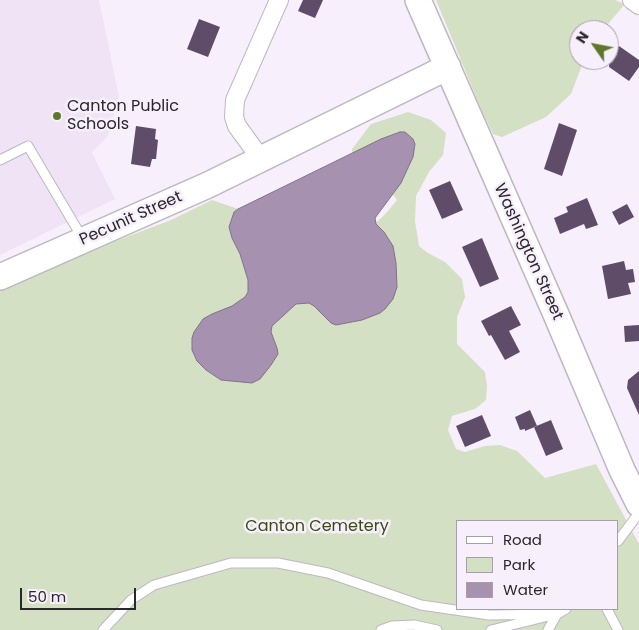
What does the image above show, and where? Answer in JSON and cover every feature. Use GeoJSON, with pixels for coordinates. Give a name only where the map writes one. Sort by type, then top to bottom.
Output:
{"type":"FeatureCollection","features":[{"type":"Feature","properties":{"kind":"main road","name":"Washington Street"},"geometry":{"type":"LineString","coordinates":[[418,0],[622,470],[639,504]]}},
{"type":"Feature","properties":{"kind":"main road","name":"Pecunit Street"},"geometry":{"type":"LineString","coordinates":[[0,277],[208,185],[448,66]]}},
{"type":"Feature","properties":{"kind":"street"},"geometry":{"type":"LineString","coordinates":[[261,159],[237,126],[234,117],[235,100],[279,0]]}},
{"type":"Feature","properties":{"kind":"street"},"geometry":{"type":"LineString","coordinates":[[632,0],[639,5]]}},
{"type":"Feature","properties":{"kind":"lane"},"geometry":{"type":"LineString","coordinates":[[0,160],[28,146],[84,239]]}},
{"type":"Feature","properties":{"kind":"lane"},"geometry":{"type":"LineString","coordinates":[[619,540],[639,513]]}},
{"type":"Feature","properties":{"kind":"lane"},"geometry":{"type":"LineString","coordinates":[[103,630],[131,600],[154,585],[231,563],[278,563],[328,573],[421,605],[489,615],[557,614]]}},
{"type":"Feature","properties":{"kind":"lane"},"geometry":{"type":"LineString","coordinates":[[491,630],[557,614],[564,610]]}},
{"type":"Feature","properties":{"kind":"lane"},"geometry":{"type":"LineString","coordinates":[[608,610],[618,630]]}},
{"type":"Feature","properties":{"kind":"lane"},"geometry":{"type":"LineString","coordinates":[[548,630],[557,614]]}},
{"type":"Feature","properties":{"kind":"lane"},"geometry":{"type":"LineString","coordinates":[[381,630],[392,626],[414,625],[437,630]]}},
{"type":"Feature","properties":{"kind":"shaded area","name":"Canton Public Schools"},"geometry":{"type":"Polygon","coordinates":[[[0,0],[99,0],[119,97],[108,135],[92,153],[115,199],[0,255],[0,0]]]}},
{"type":"Feature","properties":{"kind":"green space"},"geometry":{"type":"Polygon","coordinates":[[[436,0],[615,0],[625,4],[611,20],[569,20],[569,70],[580,70],[571,94],[546,117],[502,137],[493,134],[436,0]]]}},
{"type":"Feature","properties":{"kind":"green space","name":"Canton Cemetery"},"geometry":{"type":"Polygon","coordinates":[[[408,112],[431,120],[446,133],[443,155],[429,172],[416,196],[415,221],[419,246],[445,262],[462,279],[465,297],[457,317],[457,344],[485,372],[487,386],[486,400],[475,409],[452,416],[448,430],[456,449],[465,452],[485,446],[500,445],[517,451],[545,478],[596,464],[639,544],[639,630],[0,630],[0,291],[50,266],[171,220],[212,200],[238,209],[234,212],[232,238],[240,254],[248,281],[248,292],[245,297],[232,306],[349,236],[378,221],[397,200],[384,183],[353,165],[352,149],[371,124],[408,112]]]}},
{"type":"Feature","properties":{"kind":"water"},"geometry":{"type":"Polygon","coordinates":[[[405,132],[413,139],[415,144],[413,157],[401,183],[375,218],[376,224],[393,246],[396,263],[397,287],[393,299],[385,309],[362,320],[336,325],[331,323],[309,303],[296,304],[272,326],[271,332],[278,354],[260,379],[252,383],[221,380],[206,370],[197,361],[192,350],[194,332],[203,319],[232,306],[245,297],[248,292],[248,280],[229,227],[234,212],[381,139],[405,132]]]}},
{"type":"Feature","properties":{"kind":"building"},"geometry":{"type":"Polygon","coordinates":[[[303,0],[323,0],[315,18],[298,11],[303,0]]]}},
{"type":"Feature","properties":{"kind":"building"},"geometry":{"type":"Polygon","coordinates":[[[199,19],[220,27],[208,57],[187,49],[199,19]]]}},
{"type":"Feature","properties":{"kind":"building"},"geometry":{"type":"Polygon","coordinates":[[[619,46],[639,60],[639,67],[629,81],[613,70],[619,70],[619,46]]]}},
{"type":"Feature","properties":{"kind":"building"},"geometry":{"type":"Polygon","coordinates":[[[559,123],[577,130],[562,176],[544,169],[559,123]]]}},
{"type":"Feature","properties":{"kind":"building"},"geometry":{"type":"Polygon","coordinates":[[[136,126],[156,129],[155,139],[158,140],[156,159],[152,159],[150,167],[131,164],[136,126]]]}},
{"type":"Feature","properties":{"kind":"building"},"geometry":{"type":"Polygon","coordinates":[[[450,181],[463,210],[442,219],[429,190],[450,181]]]}},
{"type":"Feature","properties":{"kind":"building"},"geometry":{"type":"Polygon","coordinates":[[[587,198],[598,225],[586,229],[584,224],[560,234],[554,218],[568,212],[566,207],[587,198]]]}},
{"type":"Feature","properties":{"kind":"building"},"geometry":{"type":"Polygon","coordinates":[[[627,204],[634,217],[619,225],[612,212],[627,204]]]}},
{"type":"Feature","properties":{"kind":"building"},"geometry":{"type":"Polygon","coordinates":[[[482,238],[499,279],[480,287],[462,247],[482,238]]]}},
{"type":"Feature","properties":{"kind":"building"},"geometry":{"type":"Polygon","coordinates":[[[624,261],[626,270],[633,269],[635,282],[628,283],[631,294],[608,299],[602,266],[624,261]]]}},
{"type":"Feature","properties":{"kind":"building"},"geometry":{"type":"Polygon","coordinates":[[[511,306],[521,325],[509,331],[520,352],[505,360],[481,321],[511,306]]]}},
{"type":"Feature","properties":{"kind":"building"},"geometry":{"type":"Polygon","coordinates":[[[639,325],[639,341],[625,342],[624,326],[639,325]]]}},
{"type":"Feature","properties":{"kind":"building"},"geometry":{"type":"Polygon","coordinates":[[[639,371],[639,415],[627,388],[628,380],[639,371]]]}},
{"type":"Feature","properties":{"kind":"building"},"geometry":{"type":"Polygon","coordinates":[[[530,410],[537,426],[525,431],[525,429],[520,430],[515,417],[530,410]]]}},
{"type":"Feature","properties":{"kind":"building"},"geometry":{"type":"Polygon","coordinates":[[[482,415],[491,436],[465,447],[456,426],[482,415]]]}},
{"type":"Feature","properties":{"kind":"building"},"geometry":{"type":"Polygon","coordinates":[[[551,420],[563,449],[546,456],[534,427],[551,420]]]}},
{"type":"Feature","properties":{"kind":"place","name":"Canton Public Schools"},"geometry":{"type":"Point","coordinates":[57,116]}}]}
